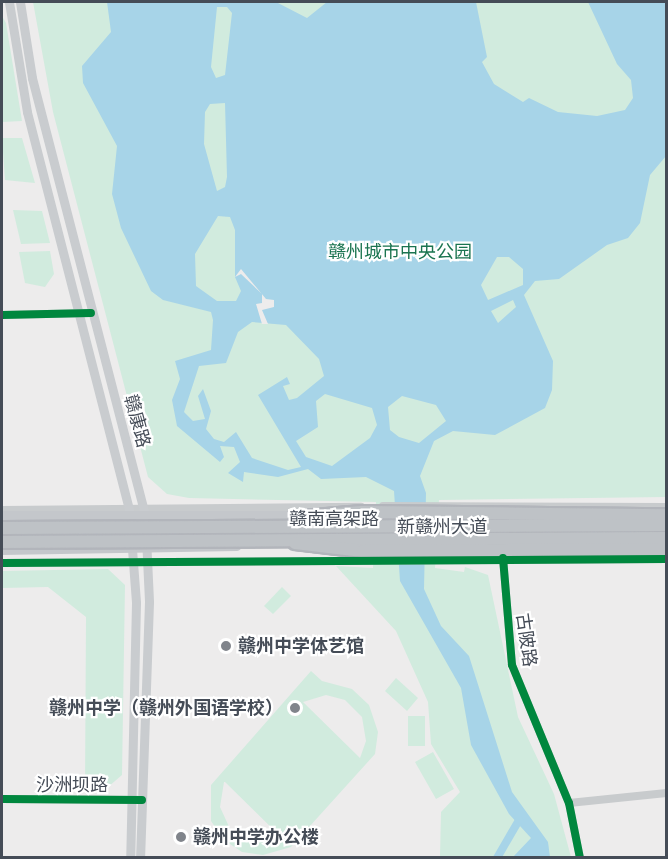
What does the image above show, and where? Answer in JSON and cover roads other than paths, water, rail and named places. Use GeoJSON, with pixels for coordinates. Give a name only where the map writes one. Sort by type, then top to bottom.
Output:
{"type":"FeatureCollection","features":[{"type":"Feature","properties":{"kind":"highway"},"geometry":{"type":"LineString","coordinates":[[228,530],[362,512],[666,517]]}},
{"type":"Feature","properties":{"kind":"highway","name":"赣南高架路"},"geometry":{"type":"LineString","coordinates":[[2,542],[228,530],[666,525]]}},
{"type":"Feature","properties":{"kind":"highway","name":"赣南高架路"},"geometry":{"type":"LineString","coordinates":[[2,528],[666,538]]}},
{"type":"Feature","properties":{"kind":"highway"},"geometry":{"type":"LineString","coordinates":[[228,530],[363,551],[666,548]]}},
{"type":"Feature","properties":{"kind":"main road","name":"赣康路"},"geometry":{"type":"LineString","coordinates":[[9,2],[27,112],[129,512],[133,548],[140,858]]}},
{"type":"Feature","properties":{"kind":"main road","name":"赣康路"},"geometry":{"type":"LineString","coordinates":[[20,2],[32,78],[144,512],[149,563],[137,800],[130,858]]}},
{"type":"Feature","properties":{"kind":"main road","name":"新赣州大道"},"geometry":{"type":"LineString","coordinates":[[2,516],[129,512],[362,512],[469,518],[666,517]]}},
{"type":"Feature","properties":{"kind":"main road","name":"新赣州大道"},"geometry":{"type":"LineString","coordinates":[[2,550],[363,544],[666,548]]}},
{"type":"Feature","properties":{"kind":"street"},"geometry":{"type":"LineString","coordinates":[[2,315],[91,313]]}},
{"type":"Feature","properties":{"kind":"street"},"geometry":{"type":"LineString","coordinates":[[362,512],[467,505],[666,507]]}},
{"type":"Feature","properties":{"kind":"street"},"geometry":{"type":"LineString","coordinates":[[2,510],[129,512]]}},
{"type":"Feature","properties":{"kind":"street"},"geometry":{"type":"LineString","coordinates":[[2,563],[133,561],[149,563],[365,558],[666,559]]}},
{"type":"Feature","properties":{"kind":"street","name":"古陂路"},"geometry":{"type":"LineString","coordinates":[[503,558],[512,665],[569,803],[580,858]]}},
{"type":"Feature","properties":{"kind":"street"},"geometry":{"type":"LineString","coordinates":[[569,803],[666,793]]}},
{"type":"Feature","properties":{"kind":"street","name":"沙洲坝路"},"geometry":{"type":"LineString","coordinates":[[2,799],[137,800]]}},
{"type":"Feature","properties":{"kind":"water"},"geometry":{"type":"Polygon","coordinates":[[[107,2],[276,2],[307,18],[327,2],[476,2],[487,57],[482,62],[494,84],[523,102],[529,98],[558,112],[597,116],[625,110],[633,98],[631,80],[617,64],[588,2],[666,2],[666,156],[650,175],[640,223],[628,238],[607,245],[559,279],[535,281],[524,295],[553,361],[552,390],[545,408],[495,435],[453,431],[434,441],[420,476],[426,493],[424,589],[441,626],[469,656],[512,792],[548,842],[550,857],[513,857],[531,838],[509,814],[471,745],[461,688],[400,581],[394,491],[366,477],[321,479],[308,469],[278,477],[244,472],[243,482],[228,473],[240,462],[234,447],[220,446],[224,457],[220,462],[177,426],[172,400],[180,379],[175,361],[211,350],[213,320],[211,312],[163,300],[151,291],[121,228],[112,194],[117,146],[83,83],[82,66],[111,32],[107,2]],[[217,7],[211,67],[216,78],[225,75],[232,13],[227,7],[217,7]],[[225,103],[210,104],[205,112],[204,144],[217,191],[225,187],[227,177],[225,103]],[[218,216],[195,254],[196,286],[217,301],[236,301],[241,291],[235,277],[235,230],[230,217],[218,216]],[[497,257],[481,285],[488,300],[523,285],[523,269],[509,257],[497,257]],[[513,300],[491,311],[498,323],[516,307],[513,300]],[[252,322],[238,332],[226,363],[199,366],[184,412],[193,421],[205,419],[198,396],[203,389],[211,411],[206,429],[214,439],[224,442],[236,432],[252,458],[288,470],[301,467],[258,395],[287,377],[290,384],[283,386],[289,400],[297,398],[324,376],[319,359],[286,325],[252,322]],[[325,394],[316,401],[318,427],[296,441],[306,457],[332,466],[370,438],[377,425],[372,408],[325,394]],[[402,396],[388,407],[390,430],[399,437],[419,443],[446,421],[436,405],[402,396]]]}},
{"type":"Feature","properties":{"kind":"waterway"},"geometry":{"type":"LineString","coordinates":[[497,858],[519,820]]}},
{"type":"Feature","properties":{"kind":"place","name":"赣州中学体艺馆"},"geometry":{"type":"Point","coordinates":[226,646]}},
{"type":"Feature","properties":{"kind":"place","name":"赣州中学（赣州外国语学校）"},"geometry":{"type":"Point","coordinates":[295,708]}},
{"type":"Feature","properties":{"kind":"place","name":"赣州中学办公楼"},"geometry":{"type":"Point","coordinates":[181,837]}},
{"type":"Feature","properties":{"kind":"park label","name":"赣州城市中央公园"},"geometry":{"type":"Point","coordinates":[400,252]}}]}
